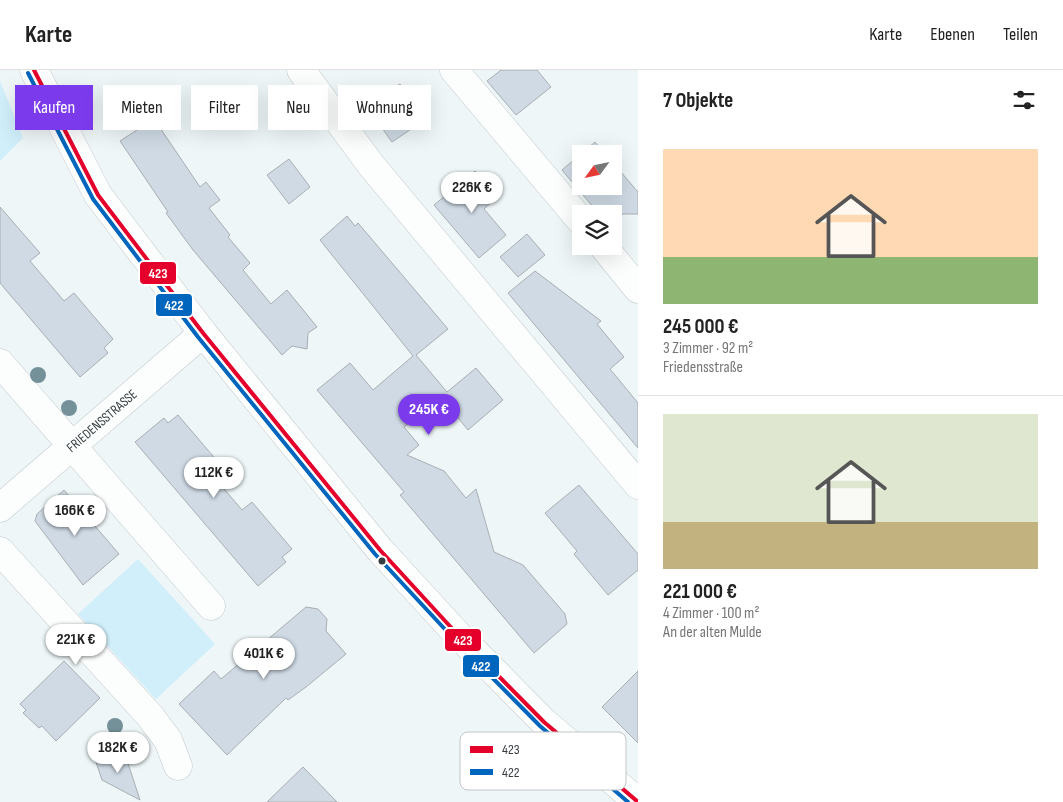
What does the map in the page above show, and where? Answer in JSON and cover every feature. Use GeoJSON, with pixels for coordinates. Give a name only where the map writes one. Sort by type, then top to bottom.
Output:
{"type":"FeatureCollection","features":[{"type":"Feature","properties":{"kind":"street"},"geometry":{"type":"LineString","coordinates":[[34,70],[98,195],[203,333],[380,550],[458,635],[556,732]]}},
{"type":"Feature","properties":{"kind":"street"},"geometry":{"type":"LineString","coordinates":[[300,70],[371,165],[638,484]]}},
{"type":"Feature","properties":{"kind":"street"},"geometry":{"type":"LineString","coordinates":[[454,70],[572,210]]}},
{"type":"Feature","properties":{"kind":"street"},"geometry":{"type":"LineString","coordinates":[[610,255],[638,289]]}},
{"type":"Feature","properties":{"kind":"street","name":"FRIEDENSSTRASSE"},"geometry":{"type":"LineString","coordinates":[[203,333],[71,446],[211,606]]}},
{"type":"Feature","properties":{"kind":"street"},"geometry":{"type":"LineString","coordinates":[[0,363],[71,446],[0,508]]}},
{"type":"Feature","properties":{"kind":"street"},"geometry":{"type":"LineString","coordinates":[[0,551],[150,716],[168,740],[178,766]]}},
{"type":"Feature","properties":{"kind":"street"},"geometry":{"type":"LineString","coordinates":[[624,790],[638,802]]}},
{"type":"Feature","properties":{"kind":"shaded area"},"geometry":{"type":"Polygon","coordinates":[[[0,81],[15,118],[15,130],[20,130],[23,138],[0,161],[0,81]]]}},
{"type":"Feature","properties":{"kind":"shaded area"},"geometry":{"type":"Polygon","coordinates":[[[138,559],[215,644],[156,699],[78,614],[138,559]]]}},
{"type":"Feature","properties":{"kind":"building"},"geometry":{"type":"Polygon","coordinates":[[[501,70],[537,70],[551,87],[516,115],[487,81],[501,70]]]}},
{"type":"Feature","properties":{"kind":"building"},"geometry":{"type":"Polygon","coordinates":[[[137,130],[161,130],[200,187],[206,182],[220,200],[209,208],[230,235],[228,237],[250,263],[243,270],[271,304],[287,290],[317,327],[308,333],[307,349],[292,346],[282,355],[193,250],[166,213],[168,212],[120,141],[137,130]]]}},
{"type":"Feature","properties":{"kind":"building"},"geometry":{"type":"Polygon","coordinates":[[[383,130],[410,130],[392,142],[383,130]]]}},
{"type":"Feature","properties":{"kind":"building"},"geometry":{"type":"Polygon","coordinates":[[[289,159],[310,187],[289,204],[267,175],[289,159]]]}},
{"type":"Feature","properties":{"kind":"building"},"geometry":{"type":"Polygon","coordinates":[[[572,162],[572,182],[562,170],[572,162]]]}},
{"type":"Feature","properties":{"kind":"building"},"geometry":{"type":"Polygon","coordinates":[[[475,171],[497,197],[484,209],[506,235],[479,258],[434,205],[475,171]]]}},
{"type":"Feature","properties":{"kind":"building"},"geometry":{"type":"Polygon","coordinates":[[[622,173],[638,192],[638,214],[622,214],[622,205],[591,205],[583,195],[622,195],[622,173]]]}},
{"type":"Feature","properties":{"kind":"building"},"geometry":{"type":"Polygon","coordinates":[[[0,207],[40,253],[30,261],[64,301],[74,293],[113,339],[104,348],[108,353],[80,377],[0,283],[0,207]]]}},
{"type":"Feature","properties":{"kind":"building"},"geometry":{"type":"Polygon","coordinates":[[[347,216],[355,226],[358,223],[448,329],[416,355],[447,392],[476,368],[503,400],[468,430],[441,397],[404,427],[419,445],[407,455],[444,471],[466,498],[476,489],[494,552],[523,565],[565,614],[567,624],[534,653],[400,495],[404,492],[317,390],[350,363],[373,390],[413,356],[320,240],[347,216]]]}},
{"type":"Feature","properties":{"kind":"building"},"geometry":{"type":"Polygon","coordinates":[[[527,234],[545,255],[518,277],[500,257],[527,234]]]}},
{"type":"Feature","properties":{"kind":"building"},"geometry":{"type":"Polygon","coordinates":[[[535,271],[601,321],[597,324],[624,357],[610,369],[638,403],[638,448],[508,293],[535,271]]]}},
{"type":"Feature","properties":{"kind":"building"},"geometry":{"type":"Polygon","coordinates":[[[178,415],[218,462],[208,470],[242,510],[252,502],[292,549],[282,557],[286,562],[258,586],[135,442],[164,418],[168,423],[178,415]]]}},
{"type":"Feature","properties":{"kind":"building"},"geometry":{"type":"Polygon","coordinates":[[[579,485],[638,554],[638,570],[608,595],[574,554],[577,551],[545,513],[579,485]]]}},
{"type":"Feature","properties":{"kind":"building"},"geometry":{"type":"Polygon","coordinates":[[[64,490],[119,554],[83,585],[35,521],[37,514],[64,490]]]}},
{"type":"Feature","properties":{"kind":"building"},"geometry":{"type":"Polygon","coordinates":[[[306,607],[318,609],[327,619],[326,631],[346,654],[306,687],[288,700],[286,698],[227,755],[179,704],[214,671],[221,679],[306,607]]]}},
{"type":"Feature","properties":{"kind":"building"},"geometry":{"type":"Polygon","coordinates":[[[64,661],[100,698],[56,741],[42,726],[39,728],[23,713],[26,710],[20,704],[64,661]]]}},
{"type":"Feature","properties":{"kind":"building"},"geometry":{"type":"Polygon","coordinates":[[[638,671],[638,743],[602,707],[638,671]]]}},
{"type":"Feature","properties":{"kind":"building"},"geometry":{"type":"Polygon","coordinates":[[[125,754],[140,800],[102,780],[96,762],[125,754]]]}},
{"type":"Feature","properties":{"kind":"building"},"geometry":{"type":"Polygon","coordinates":[[[303,767],[337,802],[267,802],[303,767]]]}},
{"type":"Feature","properties":{"kind":"transit line","name":"423"},"geometry":{"type":"LineString","coordinates":[[34,70],[98,195],[203,333],[380,550],[458,635],[556,732]]}},
{"type":"Feature","properties":{"kind":"transit line","name":"422"},"geometry":{"type":"LineString","coordinates":[[28,73],[93,199],[198,337],[375,554],[454,639],[547,732]]}},
{"type":"Feature","properties":{"kind":"transit line","name":"422"},"geometry":{"type":"LineString","coordinates":[[614,790],[628,802]]}},
{"type":"Feature","properties":{"kind":"transit line","name":"423"},"geometry":{"type":"LineString","coordinates":[[624,790],[638,802]]}}]}
